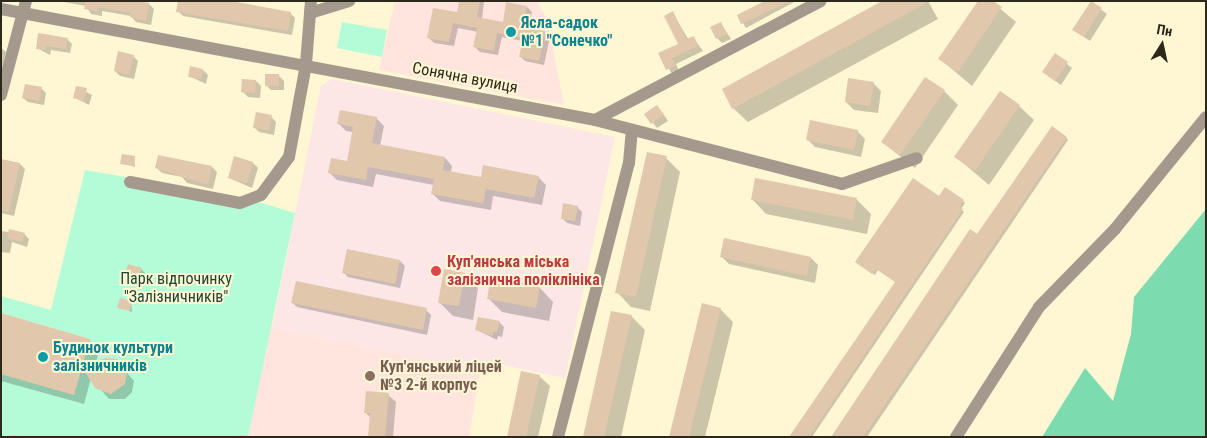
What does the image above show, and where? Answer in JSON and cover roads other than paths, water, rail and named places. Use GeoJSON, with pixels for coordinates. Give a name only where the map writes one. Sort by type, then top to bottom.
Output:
{"type":"FeatureCollection","features":[{"type":"Feature","properties":{"kind":"street"},"geometry":{"type":"LineString","coordinates":[[130,182],[240,203],[261,195],[289,157],[306,64],[310,7],[348,1]]}},
{"type":"Feature","properties":{"kind":"street"},"geometry":{"type":"LineString","coordinates":[[595,120],[821,1]]}},
{"type":"Feature","properties":{"kind":"street"},"geometry":{"type":"LineString","coordinates":[[1,95],[24,7]]}},
{"type":"Feature","properties":{"kind":"street","name":"Сонячна вулиця"},"geometry":{"type":"LineString","coordinates":[[1,9],[24,7],[595,120],[842,184],[917,158]]}},
{"type":"Feature","properties":{"kind":"street"},"geometry":{"type":"LineString","coordinates":[[956,437],[1039,307],[1115,229],[1206,117]]}},
{"type":"Feature","properties":{"kind":"street"},"geometry":{"type":"LineString","coordinates":[[558,437],[629,164],[632,130]]}},
{"type":"Feature","properties":{"kind":"place","name":"Ясла-садок №1 \"Сонечко\""},"geometry":{"type":"Point","coordinates":[511,32]}},
{"type":"Feature","properties":{"kind":"place","name":"Куп'янська міська залізнична поліклініка"},"geometry":{"type":"Point","coordinates":[436,271]}},
{"type":"Feature","properties":{"kind":"place","name":"Будинок культури залізничників"},"geometry":{"type":"Point","coordinates":[43,357]}},
{"type":"Feature","properties":{"kind":"place","name":"Куп'янський ліцей №3 2-й корпус"},"geometry":{"type":"Point","coordinates":[370,376]}},
{"type":"Feature","properties":{"kind":"park label","name":"Парк відпочинку \"Залізничників\""},"geometry":{"type":"Point","coordinates":[176,288]}}]}
